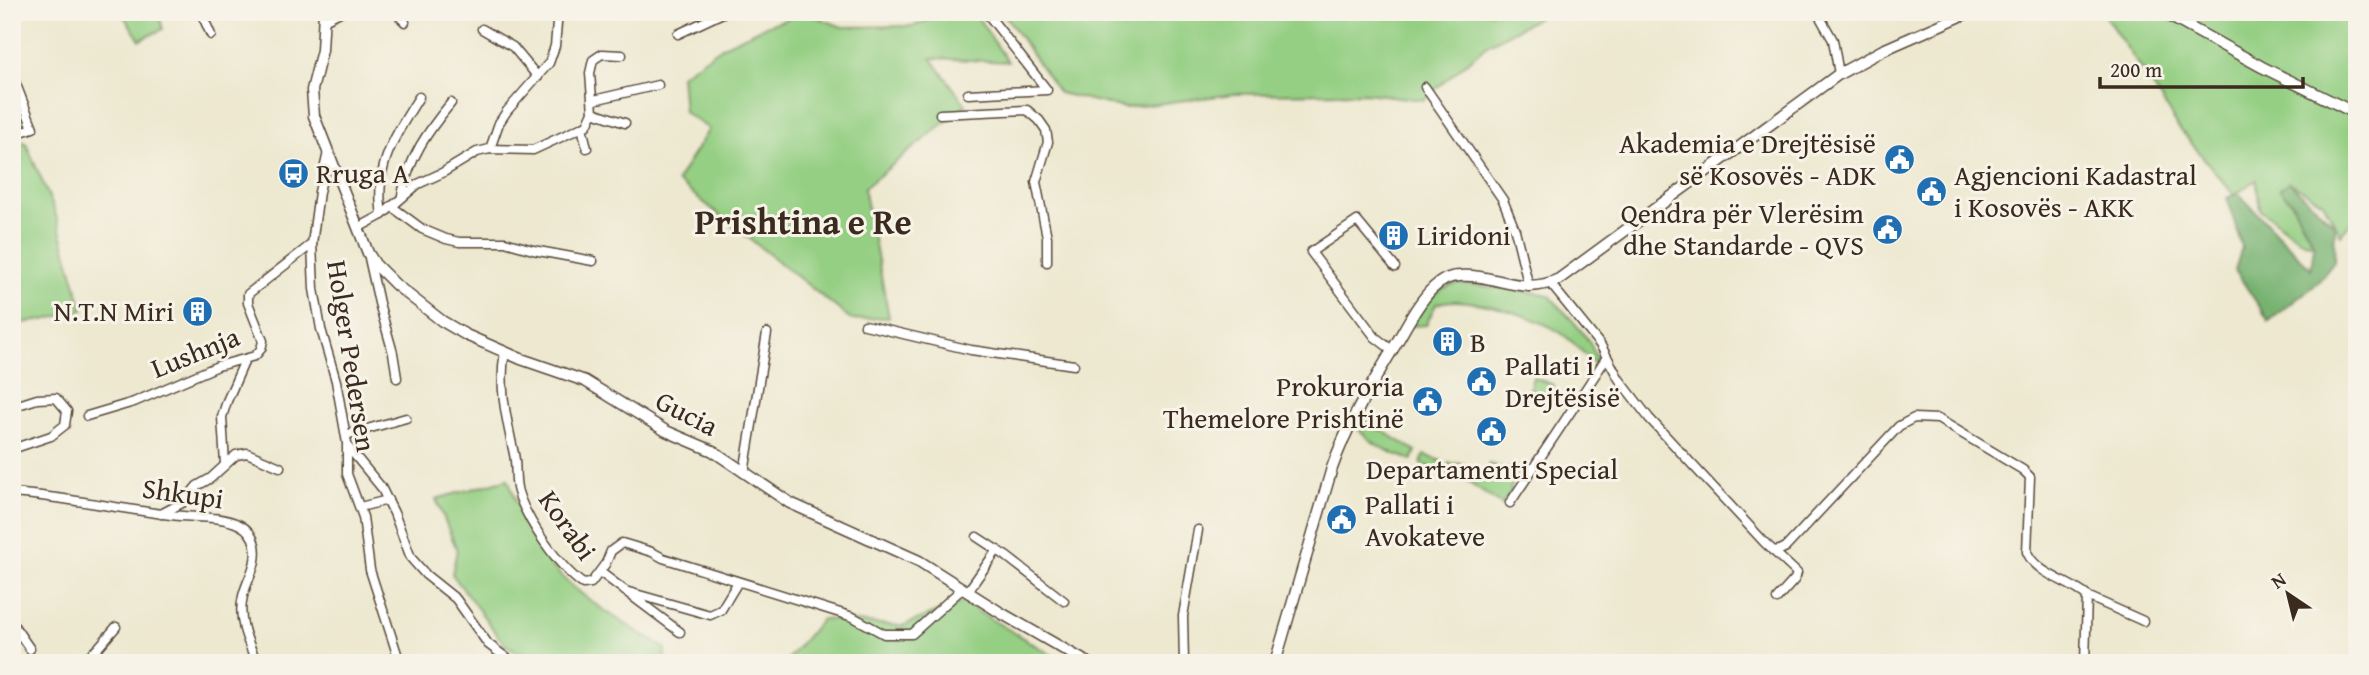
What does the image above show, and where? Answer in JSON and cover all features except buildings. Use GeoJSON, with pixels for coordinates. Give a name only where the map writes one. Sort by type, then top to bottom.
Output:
{"type":"FeatureCollection","features":[{"type":"Feature","properties":{"kind":"street"},"geometry":{"type":"LineString","coordinates":[[201,12],[211,35]]}},
{"type":"Feature","properties":{"kind":"street"},"geometry":{"type":"LineString","coordinates":[[328,152],[314,116],[312,90],[322,50],[324,16],[340,12]]}},
{"type":"Feature","properties":{"kind":"street"},"geometry":{"type":"LineString","coordinates":[[395,12],[405,22]]}},
{"type":"Feature","properties":{"kind":"street"},"geometry":{"type":"LineString","coordinates":[[490,149],[499,123],[507,111],[538,77],[553,55],[558,12]]}},
{"type":"Feature","properties":{"kind":"street"},"geometry":{"type":"LineString","coordinates":[[678,34],[725,12]]}},
{"type":"Feature","properties":{"kind":"street"},"geometry":{"type":"LineString","coordinates":[[968,94],[1047,90],[986,12]]}},
{"type":"Feature","properties":{"kind":"street"},"geometry":{"type":"LineString","coordinates":[[1818,12],[1833,40],[1839,74]]}},
{"type":"Feature","properties":{"kind":"street"},"geometry":{"type":"LineString","coordinates":[[1275,663],[1337,452],[1354,415],[1392,350],[1424,299],[1444,280],[1467,276],[1529,286],[1550,284],[1839,74],[1883,50],[1970,12]]}},
{"type":"Feature","properties":{"kind":"street"},"geometry":{"type":"LineString","coordinates":[[2162,12],[2357,114]]}},
{"type":"Feature","properties":{"kind":"street"},"geometry":{"type":"LineString","coordinates":[[482,29],[513,47],[538,77]]}},
{"type":"Feature","properties":{"kind":"street"},"geometry":{"type":"LineString","coordinates":[[358,228],[382,215],[418,184],[468,157],[490,149],[533,150],[590,122],[594,100],[590,73],[593,60],[602,54],[622,55]]}},
{"type":"Feature","properties":{"kind":"street"},"geometry":{"type":"LineString","coordinates":[[12,74],[33,128],[12,135]]}},
{"type":"Feature","properties":{"kind":"street"},"geometry":{"type":"LineString","coordinates":[[594,100],[659,85]]}},
{"type":"Feature","properties":{"kind":"street"},"geometry":{"type":"LineString","coordinates":[[1425,86],[1503,200],[1516,230],[1529,286]]}},
{"type":"Feature","properties":{"kind":"street"},"geometry":{"type":"LineString","coordinates":[[382,215],[380,188],[384,160],[419,97]]}},
{"type":"Feature","properties":{"kind":"street"},"geometry":{"type":"LineString","coordinates":[[402,196],[414,154],[451,103]]}},
{"type":"Feature","properties":{"kind":"street"},"geometry":{"type":"LineString","coordinates":[[940,114],[1027,110],[1039,120],[1046,130],[1048,142],[1036,182],[1047,237],[1046,262]]}},
{"type":"Feature","properties":{"kind":"street"},"geometry":{"type":"LineString","coordinates":[[593,112],[625,123]]}},
{"type":"Feature","properties":{"kind":"street"},"geometry":{"type":"LineString","coordinates":[[582,127],[587,148]]}},
{"type":"Feature","properties":{"kind":"street","name":"Gucia"},"geometry":{"type":"LineString","coordinates":[[328,152],[368,253],[383,272],[425,309],[466,335],[586,382],[666,431],[713,451],[798,507],[919,561],[1001,613],[1088,663]]}},
{"type":"Feature","properties":{"kind":"street","name":"Holger Pedersen"},"geometry":{"type":"LineString","coordinates":[[328,152],[312,244],[314,289],[346,435],[347,474],[360,507],[370,570],[400,663]]}},
{"type":"Feature","properties":{"kind":"street"},"geometry":{"type":"LineString","coordinates":[[391,206],[422,229],[446,239],[459,242],[505,242],[593,261]]}},
{"type":"Feature","properties":{"kind":"street"},"geometry":{"type":"LineString","coordinates":[[1392,350],[1375,337],[1311,252],[1357,221],[1395,267]]}},
{"type":"Feature","properties":{"kind":"street","name":"Lushnja"},"geometry":{"type":"LineString","coordinates":[[87,416],[134,402],[218,366],[255,356],[262,345],[262,337],[248,303],[250,291],[312,244]]}},
{"type":"Feature","properties":{"kind":"street"},"geometry":{"type":"LineString","coordinates":[[368,253],[397,378]]}},
{"type":"Feature","properties":{"kind":"street"},"geometry":{"type":"LineString","coordinates":[[1550,284],[1595,337],[1619,379],[1649,418],[1773,551],[1797,573],[1795,579],[1777,598]]}},
{"type":"Feature","properties":{"kind":"street"},"geometry":{"type":"LineString","coordinates":[[865,325],[971,350],[1074,365]]}},
{"type":"Feature","properties":{"kind":"street"},"geometry":{"type":"LineString","coordinates":[[744,472],[767,333]]}},
{"type":"Feature","properties":{"kind":"street","name":"Korabi"},"geometry":{"type":"LineString","coordinates":[[505,352],[503,368],[506,422],[521,498],[545,541],[580,581],[591,583],[611,551],[622,543],[738,582]]}},
{"type":"Feature","properties":{"kind":"street"},"geometry":{"type":"LineString","coordinates":[[1510,503],[1607,357]]}},
{"type":"Feature","properties":{"kind":"street"},"geometry":{"type":"LineString","coordinates":[[225,464],[222,417],[245,360]]}},
{"type":"Feature","properties":{"kind":"street"},"geometry":{"type":"LineString","coordinates":[[12,407],[37,399],[56,398],[67,411],[65,425],[51,436],[12,449]]}},
{"type":"Feature","properties":{"kind":"street"},"geometry":{"type":"LineString","coordinates":[[346,435],[406,418]]}},
{"type":"Feature","properties":{"kind":"street"},"geometry":{"type":"LineString","coordinates":[[1773,551],[1786,547],[1899,426],[1914,418],[1932,418],[1944,422],[2028,474],[2031,481],[2026,535],[2028,555],[2038,567],[2087,596],[2143,621]]}},
{"type":"Feature","properties":{"kind":"street"},"geometry":{"type":"LineString","coordinates":[[348,447],[372,473],[388,500],[411,558],[426,575],[456,599],[488,644],[513,663]]}},
{"type":"Feature","properties":{"kind":"street"},"geometry":{"type":"LineString","coordinates":[[161,514],[184,502],[197,486],[211,478],[236,455],[247,453],[280,467]]}},
{"type":"Feature","properties":{"kind":"street","name":"Shkupi"},"geometry":{"type":"LineString","coordinates":[[12,493],[232,522],[246,529],[251,534],[256,560],[243,595],[241,613],[246,636],[257,663]]}},
{"type":"Feature","properties":{"kind":"street"},"geometry":{"type":"LineString","coordinates":[[360,507],[388,500]]}},
{"type":"Feature","properties":{"kind":"street"},"geometry":{"type":"LineString","coordinates":[[1184,663],[1183,616],[1198,530]]}},
{"type":"Feature","properties":{"kind":"street"},"geometry":{"type":"LineString","coordinates":[[976,537],[1064,601]]}},
{"type":"Feature","properties":{"kind":"street"},"geometry":{"type":"LineString","coordinates":[[625,591],[710,615],[721,610],[738,582],[853,617],[884,634],[905,636],[918,631],[965,589],[997,550]]}},
{"type":"Feature","properties":{"kind":"street"},"geometry":{"type":"LineString","coordinates":[[600,572],[680,632]]}},
{"type":"Feature","properties":{"kind":"street"},"geometry":{"type":"LineString","coordinates":[[2085,663],[2087,596]]}},
{"type":"Feature","properties":{"kind":"street"},"geometry":{"type":"LineString","coordinates":[[12,623],[30,649]]}},
{"type":"Feature","properties":{"kind":"street"},"geometry":{"type":"LineString","coordinates":[[80,663],[97,649],[116,627]]}},
{"type":"Feature","properties":{"kind":"green space"},"geometry":{"type":"Polygon","coordinates":[[[121,12],[158,12],[163,29],[140,40],[121,12]]]}},
{"type":"Feature","properties":{"kind":"green space"},"geometry":{"type":"Polygon","coordinates":[[[950,12],[974,12],[1008,62],[931,58],[966,105],[864,188],[889,317],[852,320],[677,181],[709,129],[684,112],[681,75],[725,45],[768,25],[807,13],[842,27],[914,26],[950,12]]]}},
{"type":"Feature","properties":{"kind":"green space"},"geometry":{"type":"Polygon","coordinates":[[[1003,12],[1548,12],[1487,45],[1423,100],[1366,93],[1234,94],[1125,108],[1059,93],[1003,12]]]}},
{"type":"Feature","properties":{"kind":"green space"},"geometry":{"type":"Polygon","coordinates":[[[2102,12],[2203,12],[2214,18],[2216,12],[2357,12],[2357,216],[2341,235],[2323,202],[2289,182],[2279,189],[2291,201],[2314,245],[2300,240],[2260,209],[2256,180],[2234,195],[2178,127],[2102,12]]]}},
{"type":"Feature","properties":{"kind":"green space"},"geometry":{"type":"Polygon","coordinates":[[[12,90],[26,127],[12,131],[12,90]]]}},
{"type":"Feature","properties":{"kind":"green space"},"geometry":{"type":"Polygon","coordinates":[[[18,139],[26,143],[54,209],[83,310],[44,320],[12,324],[12,140],[18,139]]]}},
{"type":"Feature","properties":{"kind":"green space"},"geometry":{"type":"Polygon","coordinates":[[[2289,182],[2335,225],[2334,262],[2318,282],[2269,321],[2235,270],[2242,247],[2227,198],[2238,193],[2311,269],[2314,245],[2291,201],[2279,189],[2289,182]]]}},
{"type":"Feature","properties":{"kind":"green space"},"geometry":{"type":"Polygon","coordinates":[[[1459,283],[1550,296],[1589,342],[1597,359],[1595,364],[1558,331],[1515,313],[1480,304],[1448,301],[1436,304],[1426,325],[1409,326],[1435,293],[1459,283]]]}},
{"type":"Feature","properties":{"kind":"green space"},"geometry":{"type":"Polygon","coordinates":[[[1533,377],[1553,385],[1550,399],[1529,392],[1533,377]]]}},
{"type":"Feature","properties":{"kind":"green space"},"geometry":{"type":"Polygon","coordinates":[[[1357,416],[1416,451],[1412,460],[1373,442],[1354,424],[1357,416]]]}},
{"type":"Feature","properties":{"kind":"green space"},"geometry":{"type":"Polygon","coordinates":[[[1424,455],[1444,462],[1444,467],[1448,467],[1449,463],[1462,464],[1484,476],[1489,464],[1509,470],[1511,466],[1526,470],[1519,481],[1514,481],[1510,489],[1512,491],[1502,505],[1463,479],[1421,464],[1424,455]]]}},
{"type":"Feature","properties":{"kind":"green space"},"geometry":{"type":"Polygon","coordinates":[[[508,479],[530,535],[541,553],[572,586],[590,600],[666,649],[663,663],[535,660],[505,645],[452,574],[457,550],[436,499],[508,479]]]}},
{"type":"Feature","properties":{"kind":"green space"},"geometry":{"type":"Polygon","coordinates":[[[962,602],[1065,663],[785,662],[822,619],[902,626],[962,602]]]}},
{"type":"Feature","properties":{"kind":"waterway"},"geometry":{"type":"LineString","coordinates":[[2351,663],[2357,633]]}},
{"type":"Feature","properties":{"kind":"place","name":"Akademia e Drejtësisë së Kosovës - ADK"},"geometry":{"type":"Point","coordinates":[1899,159]}},
{"type":"Feature","properties":{"kind":"place","name":"Rruga A"},"geometry":{"type":"Point","coordinates":[293,173]}},
{"type":"Feature","properties":{"kind":"place","name":"Agjencioni Kadastral i Kosovës - AKK"},"geometry":{"type":"Point","coordinates":[1931,191]}},
{"type":"Feature","properties":{"kind":"place","name":"Qendra për Vlerësim dhe Standarde - QVS"},"geometry":{"type":"Point","coordinates":[1887,229]}},
{"type":"Feature","properties":{"kind":"place","name":"Liridoni"},"geometry":{"type":"Point","coordinates":[1394,235]}},
{"type":"Feature","properties":{"kind":"place","name":"N.T.N Miri"},"geometry":{"type":"Point","coordinates":[197,311]}},
{"type":"Feature","properties":{"kind":"place","name":"B"},"geometry":{"type":"Point","coordinates":[1447,342]}},
{"type":"Feature","properties":{"kind":"place","name":"Pallati i Drejtësisë"},"geometry":{"type":"Point","coordinates":[1482,381]}},
{"type":"Feature","properties":{"kind":"place","name":"Prokuroria Themelore Prishtinë"},"geometry":{"type":"Point","coordinates":[1427,402]}},
{"type":"Feature","properties":{"kind":"place","name":"Departamenti Special"},"geometry":{"type":"Point","coordinates":[1492,432]}},
{"type":"Feature","properties":{"kind":"place","name":"Pallati i Avokateve"},"geometry":{"type":"Point","coordinates":[1342,520]}},
{"type":"Feature","properties":{"kind":"district","name":"Prishtina e Re"},"geometry":{"type":"Point","coordinates":[803,222]}}]}
